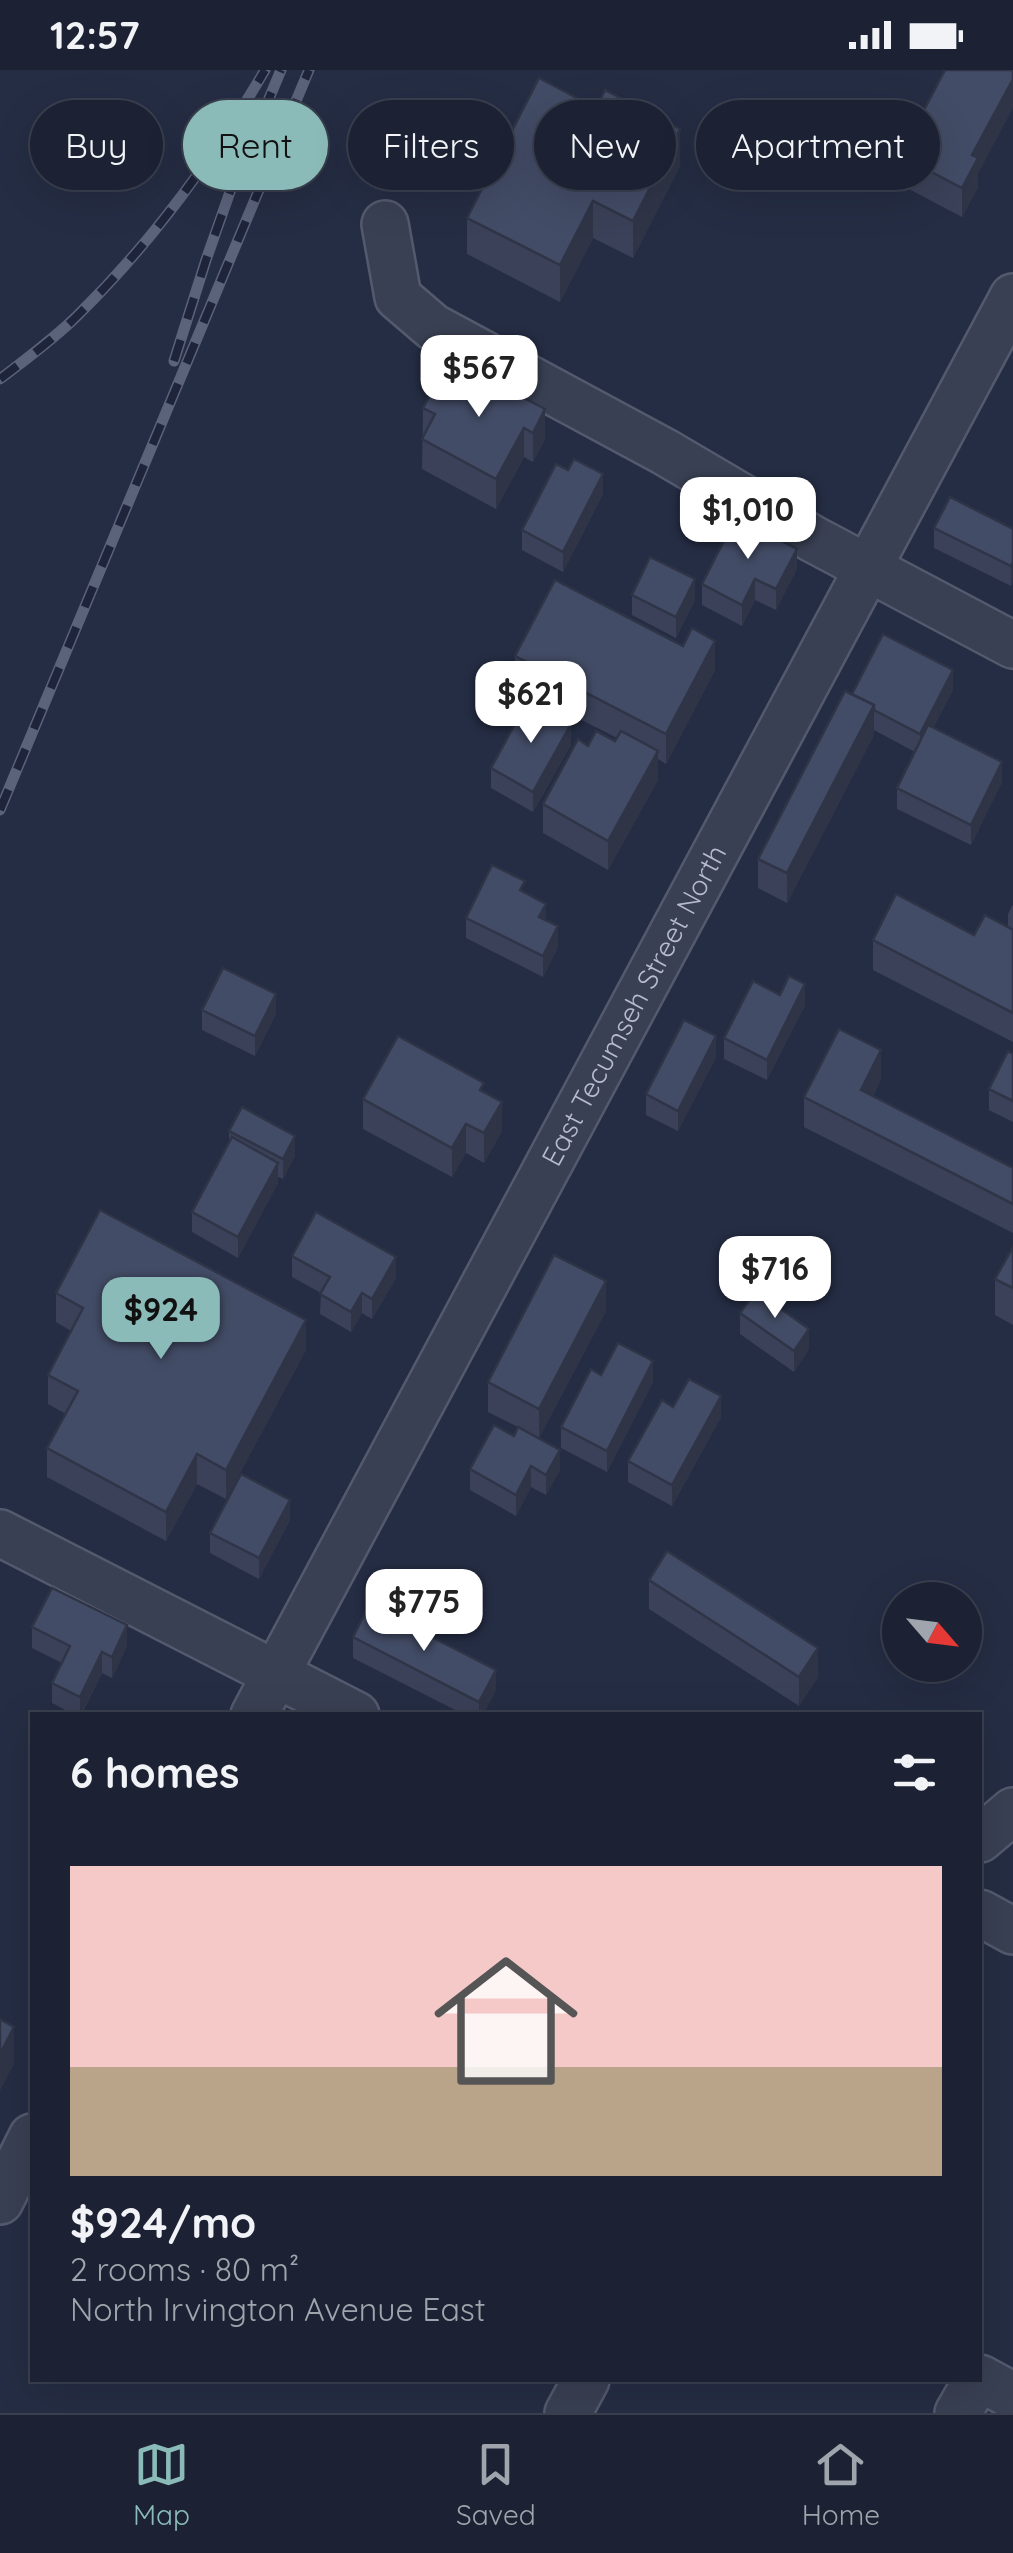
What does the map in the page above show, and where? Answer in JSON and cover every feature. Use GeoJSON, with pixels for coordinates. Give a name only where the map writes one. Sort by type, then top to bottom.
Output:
{"type":"FeatureCollection","features":[{"type":"Feature","properties":{"kind":"street"},"geometry":{"type":"LineString","coordinates":[[386,224],[398,297],[434,327],[666,452],[813,540],[1013,645]]}},
{"type":"Feature","properties":{"kind":"street","name":"East Tecumseh Street North"},"geometry":{"type":"LineString","coordinates":[[256,1712],[1013,298]]}},
{"type":"Feature","properties":{"kind":"street"},"geometry":{"type":"LineString","coordinates":[[0,1533],[350,1712]]}},
{"type":"Feature","properties":{"kind":"street"},"geometry":{"type":"LineString","coordinates":[[982,1837],[1013,1811]]}},
{"type":"Feature","properties":{"kind":"street"},"geometry":{"type":"LineString","coordinates":[[982,1915],[1013,1931]]}},
{"type":"Feature","properties":{"kind":"street"},"geometry":{"type":"LineString","coordinates":[[2,2192],[30,2142]]}},
{"type":"Feature","properties":{"kind":"street"},"geometry":{"type":"LineString","coordinates":[[982,2381],[1013,2396]]}},
{"type":"Feature","properties":{"kind":"street"},"geometry":{"type":"LineString","coordinates":[[568,2413],[585,2382]]}},
{"type":"Feature","properties":{"kind":"street"},"geometry":{"type":"LineString","coordinates":[[958,2413],[976,2382]]}},
{"type":"Feature","properties":{"kind":"building"},"geometry":{"type":"Polygon","coordinates":[[[945,70],[1013,70],[1013,79],[972,155],[978,158],[962,188],[940,176],[940,100],[929,100],[945,70]]]}},
{"type":"Feature","properties":{"kind":"building"},"geometry":{"type":"Polygon","coordinates":[[[539,78],[581,100],[534,100],[534,190],[649,190],[633,221],[593,201],[560,265],[467,218],[481,190],[514,190],[514,127],[539,78]]]}},
{"type":"Feature","properties":{"kind":"building"},"geometry":{"type":"Polygon","coordinates":[[[605,90],[624,100],[600,100],[605,90]]]}},
{"type":"Feature","properties":{"kind":"building"},"geometry":{"type":"Polygon","coordinates":[[[460,364],[545,409],[533,433],[524,428],[496,479],[422,439],[435,414],[423,408],[439,379],[449,385],[460,364]]]}},
{"type":"Feature","properties":{"kind":"building"},"geometry":{"type":"Polygon","coordinates":[[[574,459],[603,474],[563,552],[522,530],[556,464],[568,470],[574,459]]]}},
{"type":"Feature","properties":{"kind":"building"},"geometry":{"type":"Polygon","coordinates":[[[950,497],[1013,529],[1011,566],[934,528],[950,497]]]}},
{"type":"Feature","properties":{"kind":"building"},"geometry":{"type":"Polygon","coordinates":[[[736,517],[797,549],[776,589],[755,579],[742,605],[702,584],[736,517]]]}},
{"type":"Feature","properties":{"kind":"building"},"geometry":{"type":"Polygon","coordinates":[[[650,557],[695,579],[676,617],[632,595],[650,557]]]}},
{"type":"Feature","properties":{"kind":"building"},"geometry":{"type":"Polygon","coordinates":[[[555,580],[683,646],[692,628],[715,641],[666,734],[515,656],[555,580]]]}},
{"type":"Feature","properties":{"kind":"building"},"geometry":{"type":"Polygon","coordinates":[[[883,634],[953,670],[920,734],[852,694],[883,634]]]}},
{"type":"Feature","properties":{"kind":"building"},"geometry":{"type":"Polygon","coordinates":[[[845,691],[874,705],[787,873],[758,859],[845,691]]]}},
{"type":"Feature","properties":{"kind":"building"},"geometry":{"type":"Polygon","coordinates":[[[528,700],[571,724],[533,792],[491,768],[528,700]]]}},
{"type":"Feature","properties":{"kind":"building"},"geometry":{"type":"Polygon","coordinates":[[[928,725],[1002,762],[971,825],[897,788],[928,725]]]}},
{"type":"Feature","properties":{"kind":"building"},"geometry":{"type":"Polygon","coordinates":[[[596,731],[615,741],[621,731],[658,751],[608,841],[543,804],[578,739],[588,746],[596,731]]]}},
{"type":"Feature","properties":{"kind":"building"},"geometry":{"type":"Polygon","coordinates":[[[492,865],[525,881],[520,890],[546,904],[539,917],[558,926],[543,956],[466,918],[492,865]]]}},
{"type":"Feature","properties":{"kind":"building"},"geometry":{"type":"Polygon","coordinates":[[[896,894],[974,935],[985,915],[1013,930],[1013,1013],[873,940],[896,894]]]}},
{"type":"Feature","properties":{"kind":"building"},"geometry":{"type":"Polygon","coordinates":[[[223,968],[276,994],[255,1036],[202,1010],[223,968]]]}},
{"type":"Feature","properties":{"kind":"building"},"geometry":{"type":"Polygon","coordinates":[[[789,976],[805,984],[767,1060],[724,1038],[753,981],[780,995],[789,976]]]}},
{"type":"Feature","properties":{"kind":"building"},"geometry":{"type":"Polygon","coordinates":[[[684,1020],[716,1036],[678,1111],[646,1094],[684,1020]]]}},
{"type":"Feature","properties":{"kind":"building"},"geometry":{"type":"Polygon","coordinates":[[[839,1029],[881,1050],[861,1090],[1013,1168],[1013,1204],[804,1097],[839,1029]]]}},
{"type":"Feature","properties":{"kind":"building"},"geometry":{"type":"Polygon","coordinates":[[[398,1036],[484,1083],[480,1090],[502,1102],[484,1133],[466,1124],[452,1148],[363,1099],[398,1036]]]}},
{"type":"Feature","properties":{"kind":"building"},"geometry":{"type":"Polygon","coordinates":[[[1008,1051],[1013,1054],[1013,1101],[989,1089],[1008,1051]]]}},
{"type":"Feature","properties":{"kind":"building"},"geometry":{"type":"Polygon","coordinates":[[[242,1107],[295,1136],[283,1159],[229,1131],[242,1107]]]}},
{"type":"Feature","properties":{"kind":"building"},"geometry":{"type":"Polygon","coordinates":[[[232,1137],[278,1163],[238,1237],[192,1212],[232,1137]]]}},
{"type":"Feature","properties":{"kind":"building"},"geometry":{"type":"Polygon","coordinates":[[[100,1210],[306,1320],[226,1470],[197,1454],[166,1512],[47,1448],[78,1391],[48,1375],[83,1308],[56,1293],[100,1210]]]}},
{"type":"Feature","properties":{"kind":"building"},"geometry":{"type":"Polygon","coordinates":[[[316,1212],[396,1257],[372,1299],[362,1293],[351,1312],[320,1294],[330,1277],[292,1256],[316,1212]]]}},
{"type":"Feature","properties":{"kind":"building"},"geometry":{"type":"Polygon","coordinates":[[[1013,1247],[1013,1288],[995,1279],[1013,1247]]]}},
{"type":"Feature","properties":{"kind":"building"},"geometry":{"type":"Polygon","coordinates":[[[554,1255],[606,1281],[539,1409],[488,1382],[554,1255]]]}},
{"type":"Feature","properties":{"kind":"building"},"geometry":{"type":"Polygon","coordinates":[[[756,1291],[809,1329],[794,1351],[740,1313],[756,1291]]]}},
{"type":"Feature","properties":{"kind":"building"},"geometry":{"type":"Polygon","coordinates":[[[618,1343],[653,1361],[607,1451],[561,1427],[591,1369],[601,1375],[618,1343]]]}},
{"type":"Feature","properties":{"kind":"building"},"geometry":{"type":"Polygon","coordinates":[[[689,1379],[721,1396],[672,1485],[628,1461],[662,1400],[673,1407],[689,1379]]]}},
{"type":"Feature","properties":{"kind":"building"},"geometry":{"type":"Polygon","coordinates":[[[494,1425],[514,1436],[518,1427],[560,1450],[546,1475],[531,1466],[516,1495],[470,1469],[494,1425]]]}},
{"type":"Feature","properties":{"kind":"building"},"geometry":{"type":"Polygon","coordinates":[[[241,1474],[290,1500],[259,1558],[210,1533],[241,1474]]]}},
{"type":"Feature","properties":{"kind":"building"},"geometry":{"type":"Polygon","coordinates":[[[667,1551],[818,1648],[799,1677],[649,1580],[667,1551]]]}},
{"type":"Feature","properties":{"kind":"building"},"geometry":{"type":"Polygon","coordinates":[[[52,1588],[127,1625],[112,1657],[102,1652],[80,1697],[52,1683],[70,1646],[32,1627],[52,1588]]]}},
{"type":"Feature","properties":{"kind":"building"},"geometry":{"type":"Polygon","coordinates":[[[369,1605],[496,1670],[479,1702],[353,1637],[369,1605]]]}},
{"type":"Feature","properties":{"kind":"building"},"geometry":{"type":"Polygon","coordinates":[[[0,2019],[14,2027],[0,2054],[0,2019]]]}},
{"type":"Feature","properties":{"kind":"railway"},"geometry":{"type":"LineString","coordinates":[[0,379],[69,324],[131,259],[202,168],[265,70]]}},
{"type":"Feature","properties":{"kind":"railway"},"geometry":{"type":"LineString","coordinates":[[174,361],[231,189],[281,70]]}},
{"type":"Feature","properties":{"kind":"railway"},"geometry":{"type":"LineString","coordinates":[[0,810],[309,70]]}}]}
